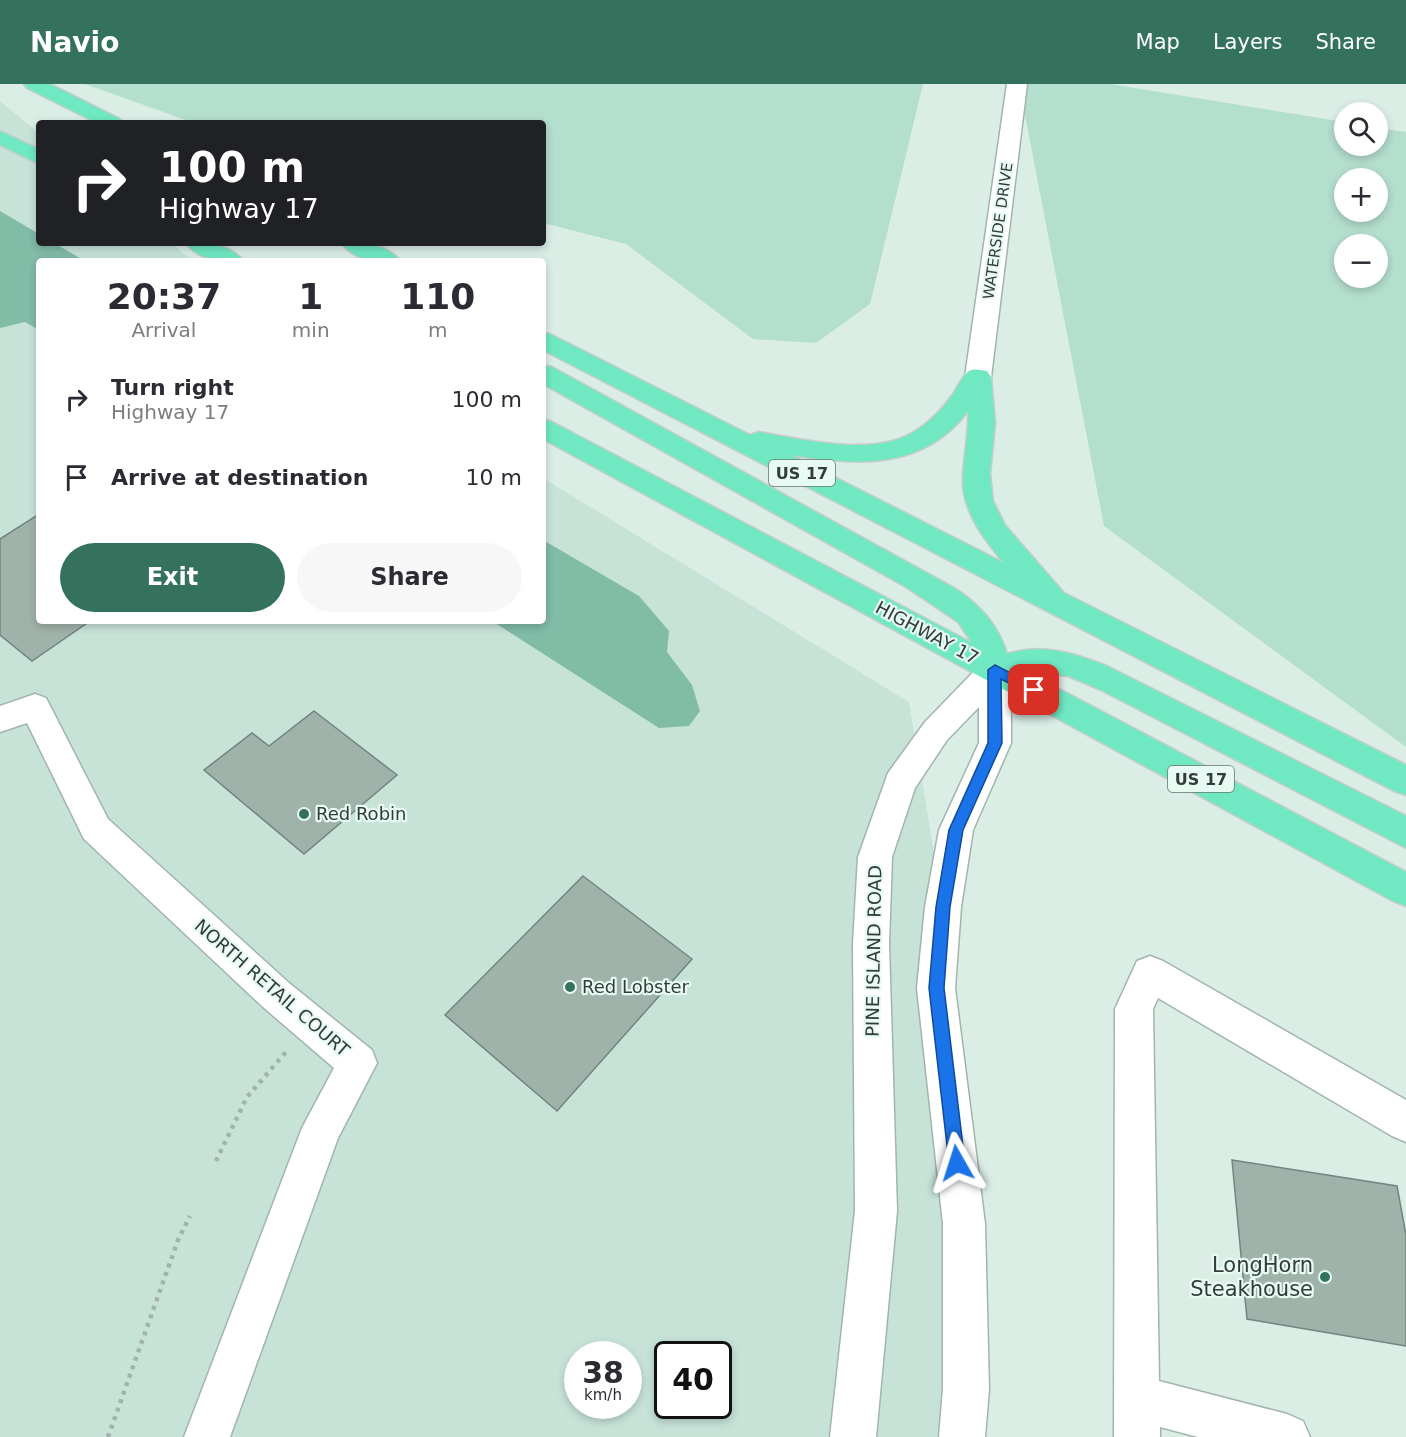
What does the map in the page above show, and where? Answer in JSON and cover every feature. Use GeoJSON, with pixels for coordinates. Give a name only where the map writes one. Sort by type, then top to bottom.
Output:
{"type":"FeatureCollection","features":[{"type":"Feature","properties":{"kind":"highway"},"geometry":{"type":"LineString","coordinates":[[34,84],[107,120]]}},
{"type":"Feature","properties":{"kind":"highway"},"geometry":{"type":"LineString","coordinates":[[0,137],[36,156]]}},
{"type":"Feature","properties":{"kind":"highway"},"geometry":{"type":"LineString","coordinates":[[203,246],[225,258]]}},
{"type":"Feature","properties":{"kind":"highway"},"geometry":{"type":"LineString","coordinates":[[340,246],[358,258]]}},
{"type":"Feature","properties":{"kind":"highway"},"geometry":{"type":"LineString","coordinates":[[359,246],[382,258]]}},
{"type":"Feature","properties":{"kind":"highway","name":"US 17"},"geometry":{"type":"LineString","coordinates":[[546,342],[1406,781]]}},
{"type":"Feature","properties":{"kind":"highway"},"geometry":{"type":"LineString","coordinates":[[546,375],[916,579],[965,610],[979,623],[990,645],[995,670],[1032,659],[1054,660],[1076,665],[1112,681],[1406,833]]}},
{"type":"Feature","properties":{"kind":"highway"},"geometry":{"type":"LineString","coordinates":[[731,437],[845,454],[888,450],[912,443],[944,423],[978,378]]}},
{"type":"Feature","properties":{"kind":"highway"},"geometry":{"type":"LineString","coordinates":[[978,378],[982,436],[976,464],[976,486],[982,509],[994,530],[1060,605]]}},
{"type":"Feature","properties":{"kind":"highway","name":"HIGHWAY 17"},"geometry":{"type":"LineString","coordinates":[[546,430],[1406,890]]}},
{"type":"Feature","properties":{"kind":"street","name":"WATERSIDE DRIVE"},"geometry":{"type":"LineString","coordinates":[[978,378],[1017,84]]}},
{"type":"Feature","properties":{"kind":"street","name":"PINE ISLAND ROAD"},"geometry":{"type":"LineString","coordinates":[[853,1437],[876,1211],[871,944],[875,857],[900,783],[936,731],[995,670]]}},
{"type":"Feature","properties":{"kind":"street"},"geometry":{"type":"LineString","coordinates":[[962,1437],[966,1389],[964,1224],[936,988],[943,907],[956,830],[995,743],[995,670]]}},
{"type":"Feature","properties":{"kind":"street","name":"NORTH RETAIL COURT"},"geometry":{"type":"LineString","coordinates":[[0,719],[35,707],[96,829],[313,1026],[358,1063],[322,1128],[207,1437]]}},
{"type":"Feature","properties":{"kind":"street"},"geometry":{"type":"LineString","coordinates":[[1287,1437],[1136,1418],[1134,1009],[1150,973],[1406,1122]]}},
{"type":"Feature","properties":{"kind":"path"},"geometry":{"type":"LineString","coordinates":[[216,1161],[247,1097],[277,1061],[313,1026]]}},
{"type":"Feature","properties":{"kind":"path"},"geometry":{"type":"LineString","coordinates":[[108,1437],[178,1240],[190,1216]]}},
{"type":"Feature","properties":{"kind":"shaded area"},"geometry":{"type":"Polygon","coordinates":[[[85,84],[923,84],[870,304],[816,343],[753,339],[626,244],[546,224],[546,120],[186,120],[85,84]]]}},
{"type":"Feature","properties":{"kind":"shaded area"},"geometry":{"type":"Polygon","coordinates":[[[1019,84],[1110,84],[1334,120],[1334,156],[1388,156],[1388,130],[1406,132],[1406,747],[1104,526],[1019,84]]]}},
{"type":"Feature","properties":{"kind":"shaded area"},"geometry":{"type":"Polygon","coordinates":[[[0,101],[36,131],[36,246],[175,246],[189,258],[36,258],[36,624],[546,624],[546,480],[909,702],[943,907],[962,1437],[0,1437],[0,101]]]}},
{"type":"Feature","properties":{"kind":"shaded area"},"geometry":{"type":"Polygon","coordinates":[[[0,211],[36,232],[36,246],[59,246],[80,258],[36,258],[36,328],[25,322],[0,328],[0,211]]]}},
{"type":"Feature","properties":{"kind":"shaded area"},"geometry":{"type":"Polygon","coordinates":[[[546,542],[639,596],[669,631],[667,652],[692,685],[700,711],[689,726],[659,728],[497,624],[546,624],[546,542]]]}},
{"type":"Feature","properties":{"kind":"building"},"geometry":{"type":"Polygon","coordinates":[[[36,516],[36,624],[86,624],[32,661],[0,635],[0,539],[36,516]]]}},
{"type":"Feature","properties":{"kind":"building","name":"Red Robin"},"geometry":{"type":"Polygon","coordinates":[[[314,711],[397,775],[304,854],[204,770],[252,733],[269,746],[314,711]]]}},
{"type":"Feature","properties":{"kind":"building","name":"Red Lobster"},"geometry":{"type":"Polygon","coordinates":[[[583,876],[692,959],[557,1111],[445,1015],[583,876]]]}},
{"type":"Feature","properties":{"kind":"building","name":"LongHorn Steakhouse"},"geometry":{"type":"Polygon","coordinates":[[[1232,1160],[1397,1186],[1406,1235],[1406,1346],[1247,1319],[1232,1160]]]}},
{"type":"Feature","properties":{"kind":"place","name":"Red Robin"},"geometry":{"type":"Point","coordinates":[304,814]}},
{"type":"Feature","properties":{"kind":"place","name":"Red Lobster"},"geometry":{"type":"Point","coordinates":[570,987]}},
{"type":"Feature","properties":{"kind":"place","name":"LongHorn Steakhouse"},"geometry":{"type":"Point","coordinates":[1325,1277]}},
{"type":"Feature","properties":{"kind":"route"},"geometry":{"type":"LineString","coordinates":[[957,1163],[936,988],[943,907],[956,830],[995,743],[995,670],[1034,690]]}}]}
